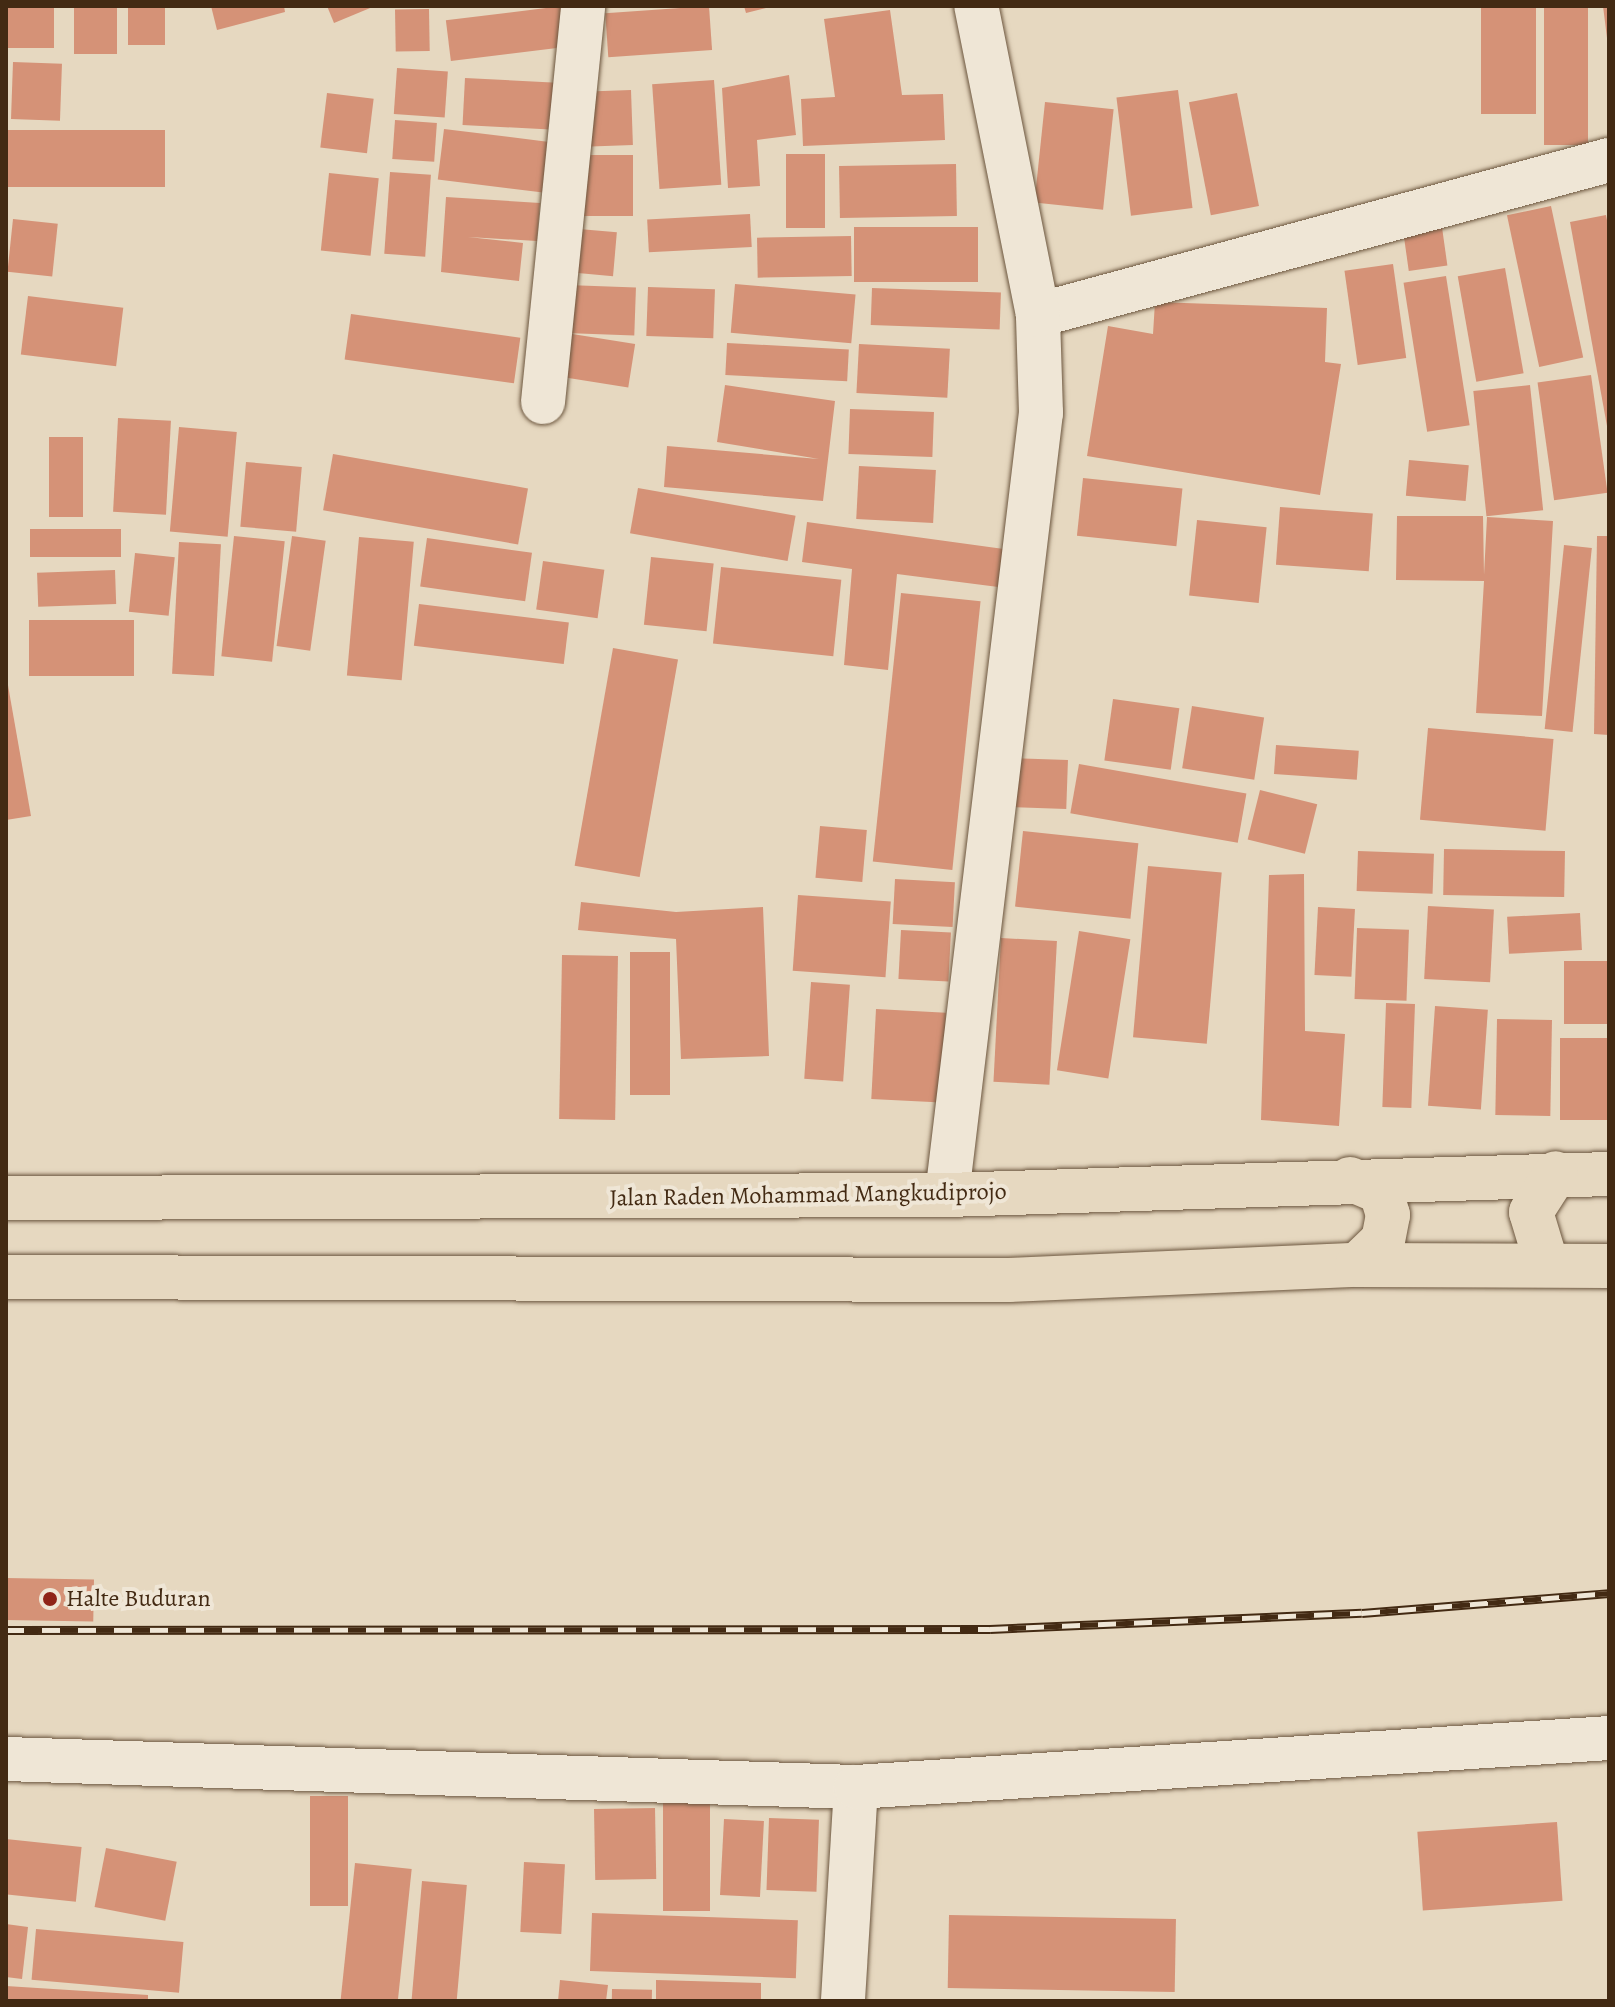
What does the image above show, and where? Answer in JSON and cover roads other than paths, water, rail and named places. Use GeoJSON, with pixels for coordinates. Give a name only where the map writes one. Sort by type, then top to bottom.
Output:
{"type":"FeatureCollection","features":[{"type":"Feature","properties":{"kind":"highway"},"geometry":{"type":"LineString","coordinates":[[1547,1265],[1531,1212],[1556,1173]]}},
{"type":"Feature","properties":{"kind":"highway","name":"Jalan Raden Mohammad Mangkudiprojo"},"geometry":{"type":"LineString","coordinates":[[6,1198],[947,1195],[1350,1179],[1609,1174]]}},
{"type":"Feature","properties":{"kind":"highway"},"geometry":{"type":"LineString","coordinates":[[1350,1179],[1381,1192],[1388,1215],[1383,1240],[1357,1265]]}},
{"type":"Feature","properties":{"kind":"highway"},"geometry":{"type":"LineString","coordinates":[[6,1277],[993,1280],[1357,1265],[1609,1266]]}},
{"type":"Feature","properties":{"kind":"street"},"geometry":{"type":"LineString","coordinates":[[543,402],[583,6]]}},
{"type":"Feature","properties":{"kind":"street"},"geometry":{"type":"LineString","coordinates":[[947,1195],[1039,463],[1038,315],[976,6]]}},
{"type":"Feature","properties":{"kind":"street"},"geometry":{"type":"LineString","coordinates":[[1038,315],[1609,160]]}},
{"type":"Feature","properties":{"kind":"street"},"geometry":{"type":"LineString","coordinates":[[6,1759],[856,1787],[1609,1738]]}},
{"type":"Feature","properties":{"kind":"street"},"geometry":{"type":"LineString","coordinates":[[843,2001],[856,1787]]}},
{"type":"Feature","properties":{"kind":"railway"},"geometry":{"type":"LineString","coordinates":[[6,1630],[990,1629],[1362,1613],[1609,1593]]}},
{"type":"Feature","properties":{"kind":"place","name":"Halte Buduran"},"geometry":{"type":"Point","coordinates":[50,1599]}}]}
